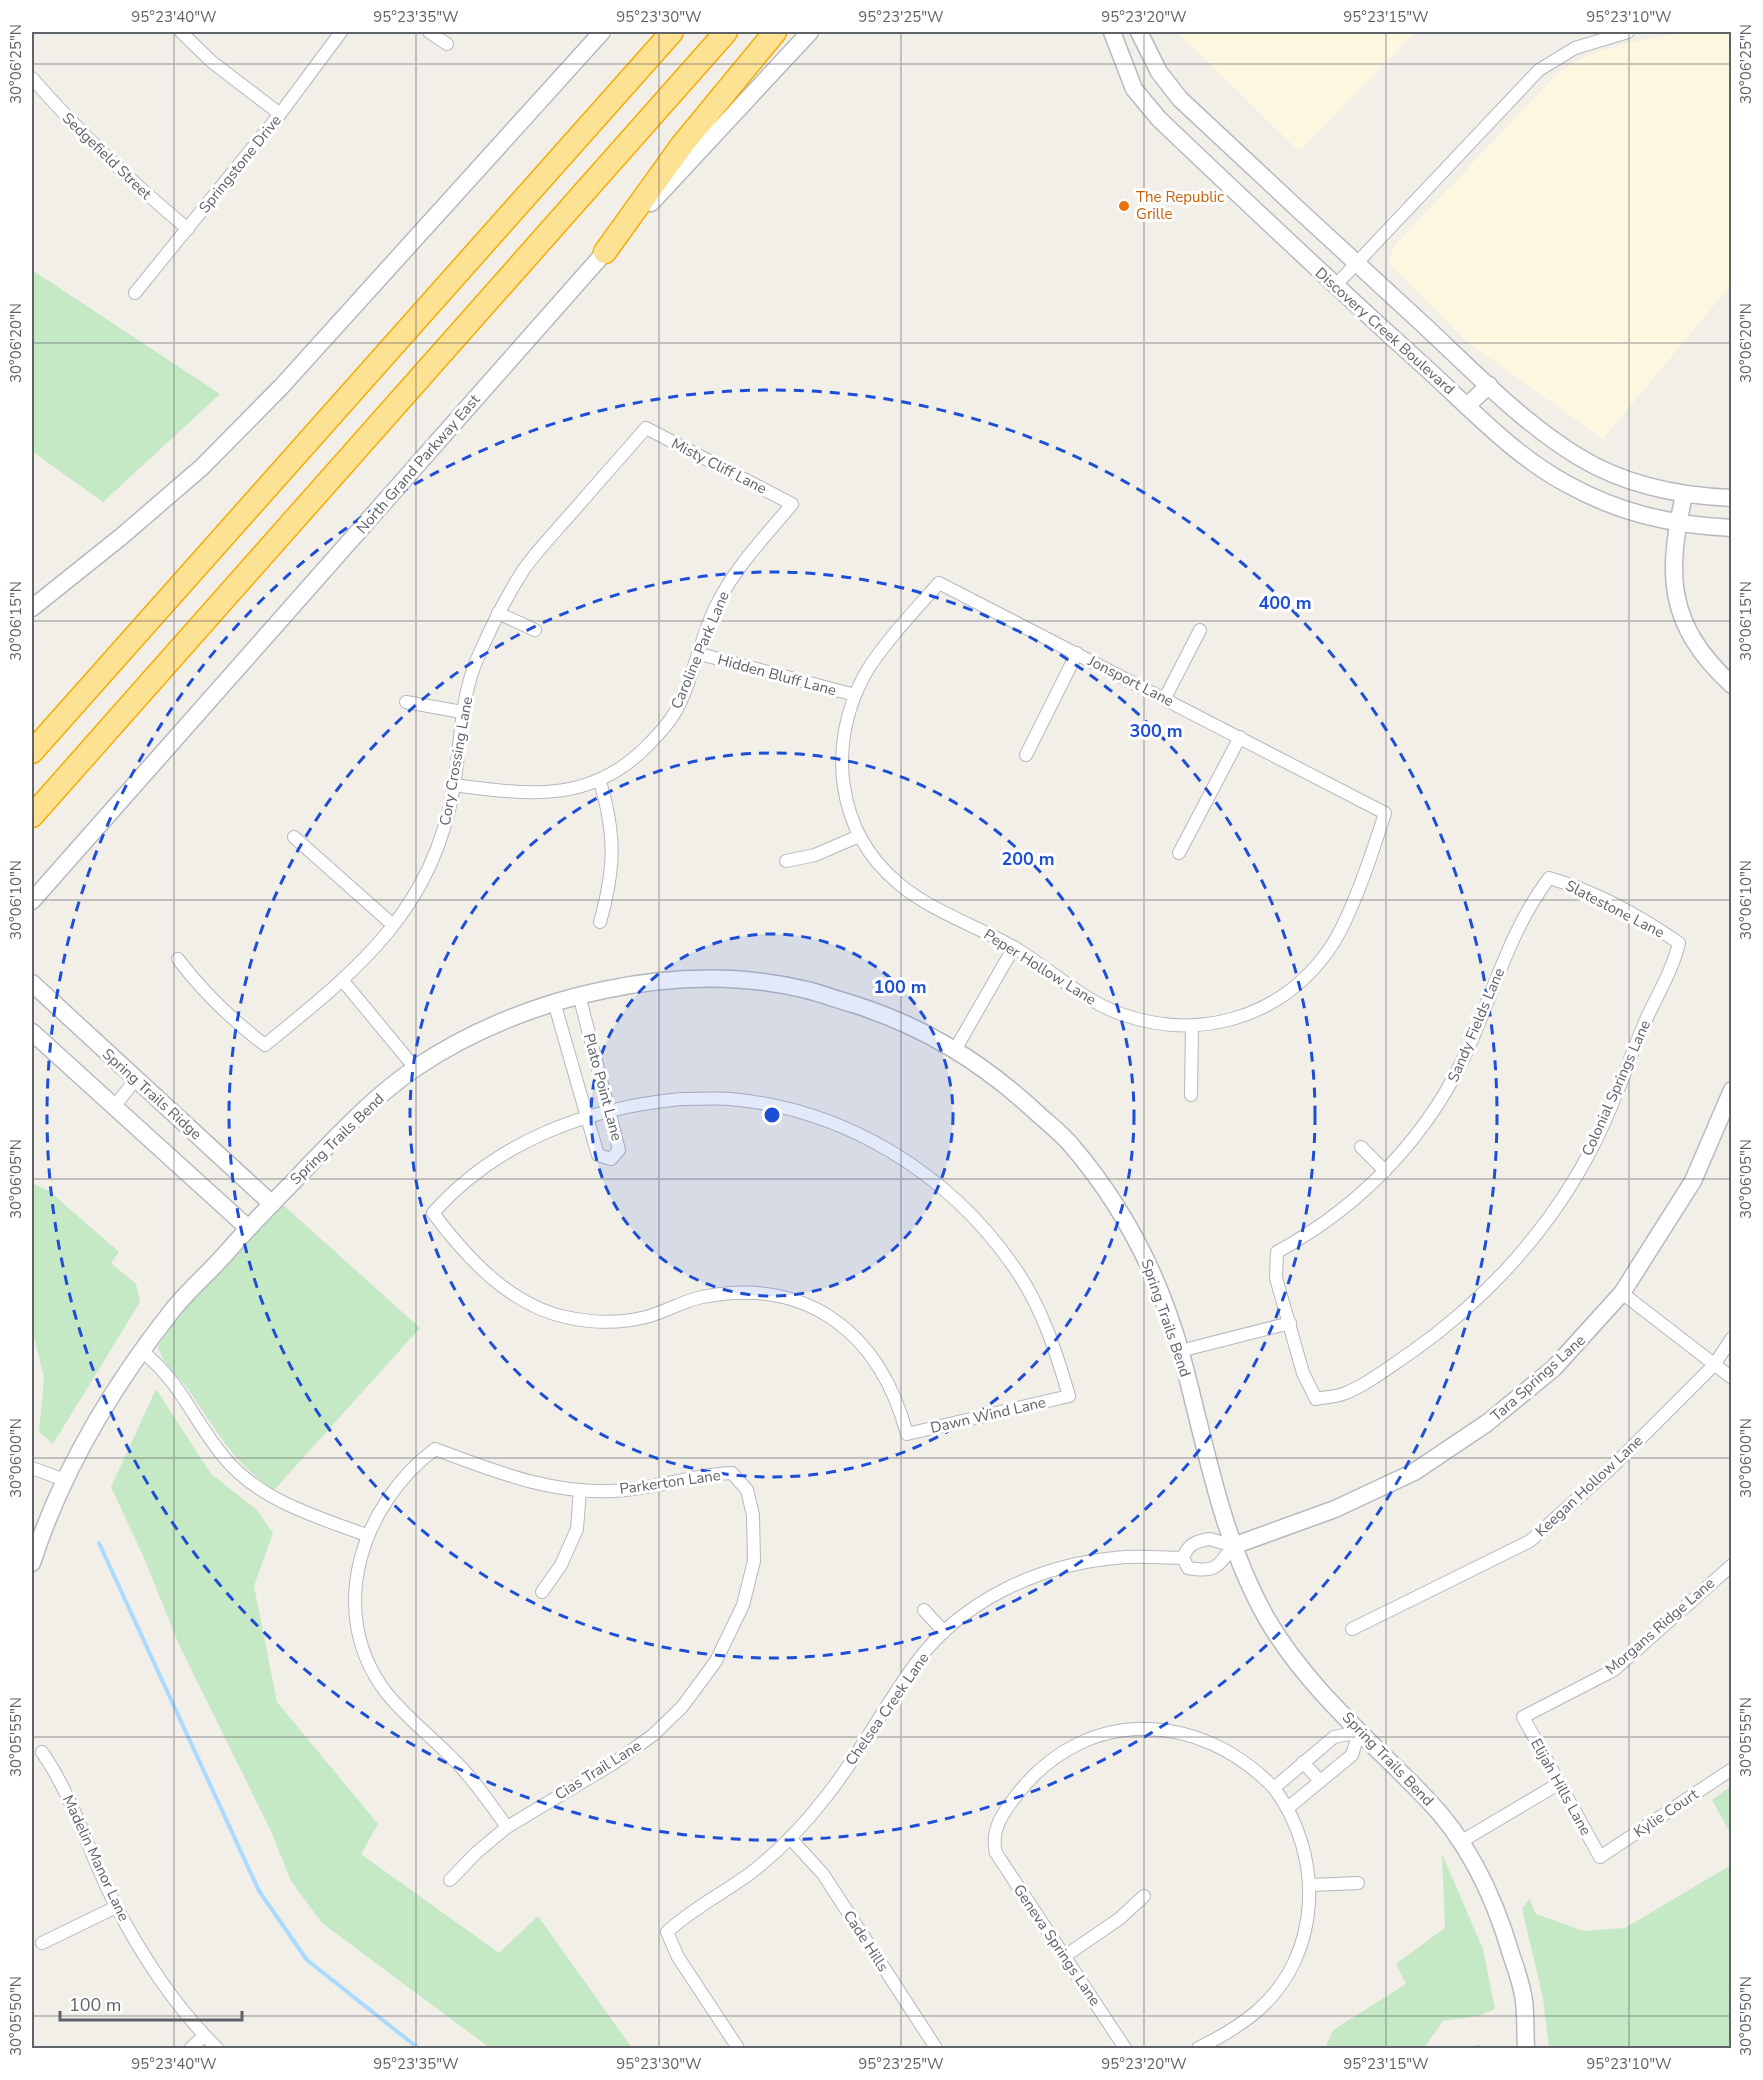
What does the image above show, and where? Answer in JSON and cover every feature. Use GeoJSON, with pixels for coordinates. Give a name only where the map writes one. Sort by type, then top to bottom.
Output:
{"type":"FeatureCollection","features":[{"type":"Feature","properties":{"kind":"highway"},"geometry":{"type":"LineString","coordinates":[[32,752],[672,32]]}},
{"type":"Feature","properties":{"kind":"highway"},"geometry":{"type":"LineString","coordinates":[[32,816],[726,32]]}},
{"type":"Feature","properties":{"kind":"highway"},"geometry":{"type":"LineString","coordinates":[[605,252],[682,145],[775,32]]}},
{"type":"Feature","properties":{"kind":"street"},"geometry":{"type":"LineString","coordinates":[[181,32],[212,62],[280,114]]}},
{"type":"Feature","properties":{"kind":"street","name":"Springstone Drive"},"geometry":{"type":"LineString","coordinates":[[135,293],[280,114],[341,32]]}},
{"type":"Feature","properties":{"kind":"street"},"geometry":{"type":"LineString","coordinates":[[429,32],[447,44]]}},
{"type":"Feature","properties":{"kind":"street"},"geometry":{"type":"LineString","coordinates":[[32,608],[122,536],[202,467],[250,419],[602,32]]}},
{"type":"Feature","properties":{"kind":"street","name":"North Grand Parkway East"},"geometry":{"type":"LineString","coordinates":[[32,901],[605,252],[810,32]]}},
{"type":"Feature","properties":{"kind":"street","name":"Discovery Creek Boulevard"},"geometry":{"type":"LineString","coordinates":[[1112,32],[1134,89],[1159,119],[1335,286],[1523,456],[1565,483],[1593,497],[1635,513],[1678,524],[1731,528]]}},
{"type":"Feature","properties":{"kind":"street","name":"Discovery Creek Boulevard"},"geometry":{"type":"LineString","coordinates":[[1139,32],[1159,72],[1180,99],[1489,385],[1546,433],[1580,457],[1631,480],[1684,495],[1731,498]]}},
{"type":"Feature","properties":{"kind":"street"},"geometry":{"type":"LineString","coordinates":[[1335,286],[1539,70],[1575,48],[1628,32]]}},
{"type":"Feature","properties":{"kind":"street","name":"Sedgefield Street"},"geometry":{"type":"LineString","coordinates":[[32,78],[88,140],[132,182],[188,229]]}},
{"type":"Feature","properties":{"kind":"street"},"geometry":{"type":"LineString","coordinates":[[1467,406],[1489,385]]}},
{"type":"Feature","properties":{"kind":"street","name":"Misty Cliff Lane"},"geometry":{"type":"LineString","coordinates":[[646,428],[792,504]]}},
{"type":"Feature","properties":{"kind":"street","name":"Cory Crossing Lane"},"geometry":{"type":"LineString","coordinates":[[178,959],[195,981],[236,1022],[265,1045],[343,981],[372,953],[430,870],[446,823],[454,785],[462,712],[477,660],[498,613],[525,567],[646,428]]}},
{"type":"Feature","properties":{"kind":"street"},"geometry":{"type":"LineString","coordinates":[[1684,495],[1672,570],[1678,603],[1699,649],[1731,685]]}},
{"type":"Feature","properties":{"kind":"street","name":"Caroline Park Lane"},"geometry":{"type":"LineString","coordinates":[[454,785],[520,794],[563,792],[600,782],[637,758],[659,734],[677,709],[700,654],[716,607],[741,563],[792,504]]}},
{"type":"Feature","properties":{"kind":"street","name":"Jonsport Lane"},"geometry":{"type":"LineString","coordinates":[[939,583],[1385,813]]}},
{"type":"Feature","properties":{"kind":"street","name":"Peper Hollow Lane"},"geometry":{"type":"LineString","coordinates":[[939,583],[866,673],[855,695],[843,731],[842,785],[859,836],[877,862],[898,884],[1014,948],[1095,1002],[1119,1013],[1153,1023],[1192,1027],[1236,1018],[1274,1002],[1308,974],[1329,949],[1347,913],[1385,813]]}},
{"type":"Feature","properties":{"kind":"street"},"geometry":{"type":"LineString","coordinates":[[498,613],[535,630]]}},
{"type":"Feature","properties":{"kind":"street"},"geometry":{"type":"LineString","coordinates":[[1165,698],[1200,630]]}},
{"type":"Feature","properties":{"kind":"street"},"geometry":{"type":"LineString","coordinates":[[1026,754],[1077,653]]}},
{"type":"Feature","properties":{"kind":"street","name":"Hidden Bluff Lane"},"geometry":{"type":"LineString","coordinates":[[700,654],[855,695]]}},
{"type":"Feature","properties":{"kind":"street"},"geometry":{"type":"LineString","coordinates":[[406,702],[462,712]]}},
{"type":"Feature","properties":{"kind":"street"},"geometry":{"type":"LineString","coordinates":[[1179,852],[1240,737]]}},
{"type":"Feature","properties":{"kind":"street"},"geometry":{"type":"LineString","coordinates":[[600,782],[611,818],[614,854],[611,885],[600,922]]}},
{"type":"Feature","properties":{"kind":"street"},"geometry":{"type":"LineString","coordinates":[[786,861],[815,855],[859,836]]}},
{"type":"Feature","properties":{"kind":"street"},"geometry":{"type":"LineString","coordinates":[[294,837],[393,925]]}},
{"type":"Feature","properties":{"kind":"street","name":"Slatestone Lane"},"geometry":{"type":"LineString","coordinates":[[1549,878],[1574,885],[1658,928],[1679,943]]}},
{"type":"Feature","properties":{"kind":"street","name":"Sandy Fields Lane"},"geometry":{"type":"LineString","coordinates":[[1290,1323],[1276,1278],[1277,1252],[1327,1223],[1358,1198],[1385,1171],[1427,1122],[1448,1090],[1471,1044],[1506,955],[1535,897],[1549,878]]}},
{"type":"Feature","properties":{"kind":"street","name":"Colonial Springs Lane"},"geometry":{"type":"LineString","coordinates":[[1290,1323],[1303,1373],[1316,1399],[1343,1394],[1398,1361],[1450,1325],[1497,1280],[1538,1232],[1565,1195],[1594,1144],[1646,1019],[1673,967],[1679,943]]}},
{"type":"Feature","properties":{"kind":"street"},"geometry":{"type":"LineString","coordinates":[[956,1048],[1014,948]]}},
{"type":"Feature","properties":{"kind":"street","name":"Spring Trails Bend"},"geometry":{"type":"LineString","coordinates":[[32,1563],[65,1480],[112,1394],[175,1307],[361,1111],[415,1068],[463,1040],[554,1002],[632,984],[720,979],[804,989],[877,1012],[956,1048],[1005,1084],[1070,1144],[1123,1216],[1153,1273],[1180,1351],[1233,1546],[1269,1622],[1291,1654],[1359,1732],[1431,1802],[1462,1840],[1497,1904],[1524,1996],[1526,2049]]}},
{"type":"Feature","properties":{"kind":"street"},"geometry":{"type":"LineString","coordinates":[[343,981],[415,1068]]}},
{"type":"Feature","properties":{"kind":"street","name":"Spring Trails Ridge"},"geometry":{"type":"LineString","coordinates":[[32,983],[272,1204]]}},
{"type":"Feature","properties":{"kind":"street","name":"Plato Point Lane"},"geometry":{"type":"LineString","coordinates":[[579,995],[619,1150],[610,1159],[598,1155],[586,1116]]}},
{"type":"Feature","properties":{"kind":"street"},"geometry":{"type":"LineString","coordinates":[[554,1002],[586,1116],[609,1110]]}},
{"type":"Feature","properties":{"kind":"street"},"geometry":{"type":"LineString","coordinates":[[1191,1095],[1192,1027]]}},
{"type":"Feature","properties":{"kind":"street"},"geometry":{"type":"LineString","coordinates":[[32,1032],[113,1108],[248,1228]]}},
{"type":"Feature","properties":{"kind":"street"},"geometry":{"type":"LineString","coordinates":[[113,1108],[136,1079]]}},
{"type":"Feature","properties":{"kind":"street","name":"Tara Springs Lane"},"geometry":{"type":"LineString","coordinates":[[1233,1546],[1376,1491],[1452,1449],[1521,1397],[1554,1368],[1622,1293],[1693,1181],[1731,1090]]}},
{"type":"Feature","properties":{"kind":"street","name":"Dawn Wind Lane"},"geometry":{"type":"LineString","coordinates":[[586,1116],[546,1131],[504,1153],[453,1190],[433,1213],[452,1238],[497,1283],[528,1304],[569,1318],[608,1322],[646,1317],[700,1297],[732,1293],[766,1294],[796,1301],[824,1314],[850,1332],[873,1356],[898,1401],[907,1434],[1069,1396],[1059,1361],[1040,1314],[1015,1268],[984,1227],[949,1193],[909,1162],[862,1135],[826,1120],[778,1107],[730,1099],[681,1099],[609,1110]]}},
{"type":"Feature","properties":{"kind":"street"},"geometry":{"type":"LineString","coordinates":[[1361,1147],[1385,1171]]}},
{"type":"Feature","properties":{"kind":"street"},"geometry":{"type":"LineString","coordinates":[[1622,1293],[1731,1378]]}},
{"type":"Feature","properties":{"kind":"street"},"geometry":{"type":"LineString","coordinates":[[1180,1351],[1290,1323]]}},
{"type":"Feature","properties":{"kind":"street","name":"Keegan Hollow Lane"},"geometry":{"type":"LineString","coordinates":[[1352,1629],[1530,1541],[1609,1470],[1714,1365],[1731,1338]]}},
{"type":"Feature","properties":{"kind":"street"},"geometry":{"type":"LineString","coordinates":[[142,1351],[171,1377],[223,1456],[240,1475],[266,1494],[366,1535],[355,1577],[360,1637],[370,1663],[389,1696],[453,1758],[507,1827]]}},
{"type":"Feature","properties":{"kind":"street","name":"Parkerton Lane"},"geometry":{"type":"LineString","coordinates":[[366,1535],[400,1481],[435,1449],[500,1474],[580,1490],[623,1491],[681,1483],[706,1474],[732,1473]]}},
{"type":"Feature","properties":{"kind":"street"},"geometry":{"type":"LineString","coordinates":[[32,1468],[65,1480]]}},
{"type":"Feature","properties":{"kind":"street","name":"Cias Trail Lane"},"geometry":{"type":"LineString","coordinates":[[450,1880],[476,1853],[507,1827],[614,1763],[653,1735],[682,1707],[716,1661],[743,1605],[754,1561],[753,1515],[747,1490],[732,1473]]}},
{"type":"Feature","properties":{"kind":"street"},"geometry":{"type":"LineString","coordinates":[[542,1592],[561,1565],[577,1529],[580,1490]]}},
{"type":"Feature","properties":{"kind":"street"},"geometry":{"type":"LineString","coordinates":[[1183,1558],[1186,1548],[1196,1541],[1210,1539],[1233,1546]]}},
{"type":"Feature","properties":{"kind":"street","name":"Chelsea Creek Lane"},"geometry":{"type":"LineString","coordinates":[[738,2049],[678,1957],[667,1932],[688,1913],[752,1872],[790,1838],[826,1797],[918,1660],[944,1632],[974,1608],[1036,1575],[1076,1564],[1116,1557],[1183,1558],[1188,1568],[1204,1571],[1218,1566],[1233,1546]]}},
{"type":"Feature","properties":{"kind":"street","name":"Morgans Ridge Lane"},"geometry":{"type":"LineString","coordinates":[[1522,1717],[1614,1670],[1731,1565]]}},
{"type":"Feature","properties":{"kind":"street"},"geometry":{"type":"LineString","coordinates":[[924,1610],[944,1632]]}},
{"type":"Feature","properties":{"kind":"street","name":"Elijah Hills Lane"},"geometry":{"type":"LineString","coordinates":[[1522,1717],[1600,1857]]}},
{"type":"Feature","properties":{"kind":"street","name":"Geneva Springs Lane"},"geometry":{"type":"LineString","coordinates":[[1125,2049],[996,1853],[992,1840],[994,1830],[1010,1804],[1049,1760],[1080,1743],[1110,1732],[1142,1728],[1166,1730],[1207,1740],[1234,1753],[1274,1788]]}},
{"type":"Feature","properties":{"kind":"street"},"geometry":{"type":"LineString","coordinates":[[1198,2049],[1240,2025],[1258,2011],[1281,1985],[1298,1954],[1307,1929],[1311,1885],[1302,1839],[1289,1807],[1274,1788],[1334,1737],[1359,1732],[1352,1755],[1289,1807]]}},
{"type":"Feature","properties":{"kind":"street","name":"Madelin Manor Lane"},"geometry":{"type":"LineString","coordinates":[[42,1752],[57,1775],[116,1907],[172,2000],[217,2049]]}},
{"type":"Feature","properties":{"kind":"street"},"geometry":{"type":"LineString","coordinates":[[1303,1762],[1320,1781]]}},
{"type":"Feature","properties":{"kind":"street","name":"Kylie Court"},"geometry":{"type":"LineString","coordinates":[[1600,1857],[1731,1769]]}},
{"type":"Feature","properties":{"kind":"street"},"geometry":{"type":"LineString","coordinates":[[1462,1840],[1558,1784]]}},
{"type":"Feature","properties":{"kind":"street","name":"Cade Hills"},"geometry":{"type":"LineString","coordinates":[[790,1838],[823,1874],[936,2049]]}},
{"type":"Feature","properties":{"kind":"street"},"geometry":{"type":"LineString","coordinates":[[1311,1885],[1358,1883]]}},
{"type":"Feature","properties":{"kind":"street"},"geometry":{"type":"LineString","coordinates":[[1065,1956],[1115,1922],[1144,1896]]}},
{"type":"Feature","properties":{"kind":"street"},"geometry":{"type":"LineString","coordinates":[[42,1943],[116,1907]]}},
{"type":"Feature","properties":{"kind":"street"},"geometry":{"type":"LineString","coordinates":[[191,2049],[204,2036]]}},
{"type":"Feature","properties":{"kind":"shaded area"},"geometry":{"type":"Polygon","coordinates":[[[1177,32],[1416,32],[1299,151],[1177,32]]]}},
{"type":"Feature","properties":{"kind":"shaded area"},"geometry":{"type":"Polygon","coordinates":[[[1691,32],[1731,32],[1731,285],[1603,439],[1470,344],[1388,263],[1396,244],[1560,71],[1593,53],[1635,41],[1691,32]]]}},
{"type":"Feature","properties":{"kind":"green space"},"geometry":{"type":"Polygon","coordinates":[[[32,270],[220,394],[103,502],[32,451],[32,270]]]}},
{"type":"Feature","properties":{"kind":"green space"},"geometry":{"type":"Polygon","coordinates":[[[32,1183],[49,1191],[119,1252],[111,1263],[136,1284],[140,1302],[53,1444],[39,1432],[44,1378],[32,1328],[32,1183]]]}},
{"type":"Feature","properties":{"kind":"green space"},"geometry":{"type":"Polygon","coordinates":[[[282,1204],[420,1328],[274,1490],[260,1480],[236,1456],[166,1363],[158,1346],[178,1316],[282,1204]]]}},
{"type":"Feature","properties":{"kind":"green space"},"geometry":{"type":"Polygon","coordinates":[[[156,1389],[211,1474],[256,1509],[273,1533],[254,1586],[277,1702],[378,1824],[361,1854],[499,1953],[538,1916],[632,2048],[490,2048],[322,1923],[291,1881],[271,1831],[180,1647],[144,1558],[111,1487],[156,1389]]]}},
{"type":"Feature","properties":{"kind":"green space"},"geometry":{"type":"Polygon","coordinates":[[[1731,1786],[1731,1834],[1712,1800],[1731,1786]]]}},
{"type":"Feature","properties":{"kind":"green space"},"geometry":{"type":"Polygon","coordinates":[[[1442,1854],[1483,1949],[1495,2009],[1478,2016],[1443,2021],[1424,2048],[1325,2048],[1333,2030],[1406,1984],[1396,1964],[1445,1928],[1442,1854]]]}},
{"type":"Feature","properties":{"kind":"green space"},"geometry":{"type":"Polygon","coordinates":[[[1731,1865],[1731,2048],[1549,2048],[1543,1998],[1522,1909],[1529,1899],[1536,1914],[1584,1931],[1625,1928],[1731,1865]]]}},
{"type":"Feature","properties":{"kind":"waterway"},"geometry":{"type":"LineString","coordinates":[[99,1543],[259,1891],[307,1960],[418,2048]]}},
{"type":"Feature","properties":{"kind":"place","name":"The Republic Grille"},"geometry":{"type":"Point","coordinates":[1124,206]}}]}
